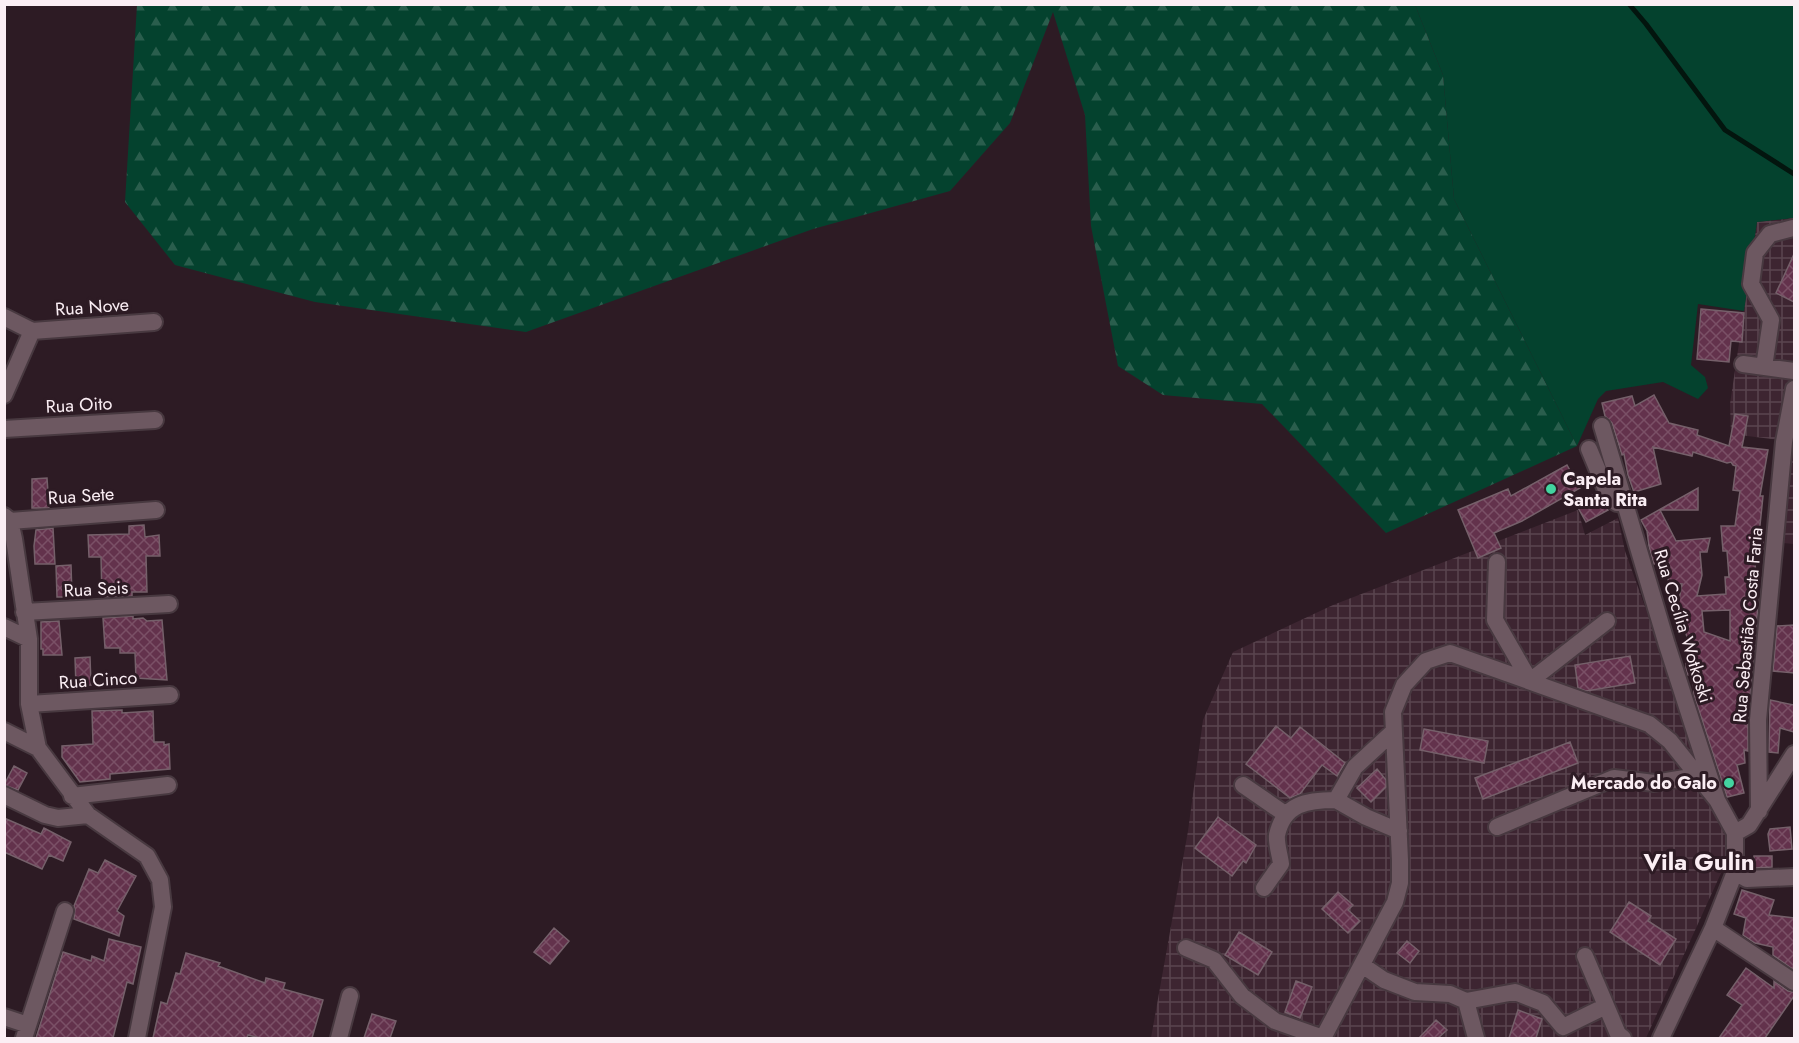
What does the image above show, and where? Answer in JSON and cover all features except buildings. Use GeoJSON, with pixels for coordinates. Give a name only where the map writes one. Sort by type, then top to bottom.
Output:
{"type":"FeatureCollection","features":[{"type":"Feature","properties":{"kind":"street"},"geometry":{"type":"LineString","coordinates":[[1764,367],[1771,320],[1751,284],[1755,253],[1770,234],[1793,228]]}},
{"type":"Feature","properties":{"kind":"street"},"geometry":{"type":"LineString","coordinates":[[4,317],[33,331],[4,396]]}},
{"type":"Feature","properties":{"kind":"street","name":"Rua Nove"},"geometry":{"type":"LineString","coordinates":[[33,331],[154,322]]}},
{"type":"Feature","properties":{"kind":"street"},"geometry":{"type":"LineString","coordinates":[[1743,364],[1794,371]]}},
{"type":"Feature","properties":{"kind":"street","name":"Rua Sebastião Costa Faria"},"geometry":{"type":"LineString","coordinates":[[1759,812],[1758,720],[1785,442],[1792,420],[1794,389]]}},
{"type":"Feature","properties":{"kind":"street","name":"Rua Oito"},"geometry":{"type":"LineString","coordinates":[[4,429],[155,420]]}},
{"type":"Feature","properties":{"kind":"street","name":"Rua Cecília Wotkoski"},"geometry":{"type":"LineString","coordinates":[[1602,426],[1667,645],[1717,800],[1735,833]]}},
{"type":"Feature","properties":{"kind":"street"},"geometry":{"type":"LineString","coordinates":[[1589,448],[1609,497],[1617,503],[1625,501]]}},
{"type":"Feature","properties":{"kind":"street","name":"Rua Sete"},"geometry":{"type":"LineString","coordinates":[[7,519],[156,510]]}},
{"type":"Feature","properties":{"kind":"street"},"geometry":{"type":"LineString","coordinates":[[7,519],[29,639],[29,704],[38,748],[87,815],[147,856],[160,880],[163,907],[137,1038]]}},
{"type":"Feature","properties":{"kind":"street"},"geometry":{"type":"LineString","coordinates":[[1497,562],[1495,620],[1530,681]]}},
{"type":"Feature","properties":{"kind":"street","name":"Rua Seis"},"geometry":{"type":"LineString","coordinates":[[24,612],[169,604]]}},
{"type":"Feature","properties":{"kind":"street"},"geometry":{"type":"LineString","coordinates":[[1530,681],[1607,621]]}},
{"type":"Feature","properties":{"kind":"street"},"geometry":{"type":"LineString","coordinates":[[4,627],[29,639]]}},
{"type":"Feature","properties":{"kind":"street"},"geometry":{"type":"LineString","coordinates":[[1186,948],[1214,960],[1242,996],[1275,1021],[1329,1035],[1395,902],[1400,883],[1394,712],[1404,684],[1426,661],[1450,653],[1648,724],[1670,741],[1717,800]]}},
{"type":"Feature","properties":{"kind":"street","name":"Rua Cinco"},"geometry":{"type":"LineString","coordinates":[[29,704],[170,695]]}},
{"type":"Feature","properties":{"kind":"street"},"geometry":{"type":"LineString","coordinates":[[4,731],[38,748]]}},
{"type":"Feature","properties":{"kind":"street"},"geometry":{"type":"LineString","coordinates":[[1336,800],[1355,767],[1394,731]]}},
{"type":"Feature","properties":{"kind":"street"},"geometry":{"type":"LineString","coordinates":[[1661,1038],[1713,928],[1735,872],[1735,833],[1749,825],[1759,812],[1794,754]]}},
{"type":"Feature","properties":{"kind":"street"},"geometry":{"type":"LineString","coordinates":[[1497,827],[1614,778],[1654,783],[1697,776]]}},
{"type":"Feature","properties":{"kind":"street"},"geometry":{"type":"LineString","coordinates":[[72,796],[168,785]]}},
{"type":"Feature","properties":{"kind":"street"},"geometry":{"type":"LineString","coordinates":[[1243,785],[1286,814]]}},
{"type":"Feature","properties":{"kind":"street"},"geometry":{"type":"LineString","coordinates":[[4,795],[45,815],[58,818],[87,815]]}},
{"type":"Feature","properties":{"kind":"street"},"geometry":{"type":"LineString","coordinates":[[1264,888],[1281,864],[1277,837],[1286,814],[1309,800],[1336,800],[1366,817],[1399,831]]}},
{"type":"Feature","properties":{"kind":"street"},"geometry":{"type":"LineString","coordinates":[[1735,872],[1747,879],[1794,877]]}},
{"type":"Feature","properties":{"kind":"street"},"geometry":{"type":"LineString","coordinates":[[4,1017],[26,1032],[65,911]]}},
{"type":"Feature","properties":{"kind":"street"},"geometry":{"type":"LineString","coordinates":[[1713,928],[1794,982]]}},
{"type":"Feature","properties":{"kind":"street"},"geometry":{"type":"LineString","coordinates":[[1585,956],[1618,1034],[1623,1038]]}},
{"type":"Feature","properties":{"kind":"street"},"geometry":{"type":"LineString","coordinates":[[1362,965],[1384,980],[1415,992],[1449,994],[1466,1001],[1515,992],[1543,1003],[1558,1033],[1606,1006]]}},
{"type":"Feature","properties":{"kind":"street"},"geometry":{"type":"LineString","coordinates":[[339,1038],[350,996]]}},
{"type":"Feature","properties":{"kind":"street"},"geometry":{"type":"LineString","coordinates":[[1466,1001],[1476,1038]]}},
{"type":"Feature","properties":{"kind":"shaded area"},"geometry":{"type":"Polygon","coordinates":[[[1794,218],[1794,544],[1774,542],[1788,441],[1731,434],[1730,404],[1757,222],[1794,218]]]}},
{"type":"Feature","properties":{"kind":"shaded area"},"geometry":{"type":"Polygon","coordinates":[[[1578,510],[1585,535],[1618,518],[1625,551],[1732,849],[1646,1038],[1151,1038],[1188,831],[1203,720],[1233,652],[1333,605],[1578,510]]]}},
{"type":"Feature","properties":{"kind":"green space"},"geometry":{"type":"Polygon","coordinates":[[[137,5],[1415,5],[1443,75],[1454,199],[1577,446],[1386,533],[1262,404],[1163,395],[1118,366],[1091,226],[1085,115],[1053,12],[1010,123],[950,191],[813,229],[526,332],[315,302],[175,265],[125,202],[137,5]]]}},
{"type":"Feature","properties":{"kind":"green space"},"geometry":{"type":"Polygon","coordinates":[[[1415,5],[1794,5],[1794,218],[1757,222],[1744,311],[1698,304],[1691,365],[1705,377],[1708,388],[1698,399],[1663,382],[1606,391],[1598,399],[1577,446],[1454,199],[1443,75],[1415,5]]]}},
{"type":"Feature","properties":{"kind":"waterway"},"geometry":{"type":"LineString","coordinates":[[1629,4],[1725,130],[1794,174]]}},
{"type":"Feature","properties":{"kind":"place","name":"Capela Santa Rita"},"geometry":{"type":"Point","coordinates":[1551,489]}},
{"type":"Feature","properties":{"kind":"place","name":"Mercado do Galo"},"geometry":{"type":"Point","coordinates":[1729,783]}},
{"type":"Feature","properties":{"kind":"district","name":"Vila Gulin"},"geometry":{"type":"Point","coordinates":[1699,862]}}]}
